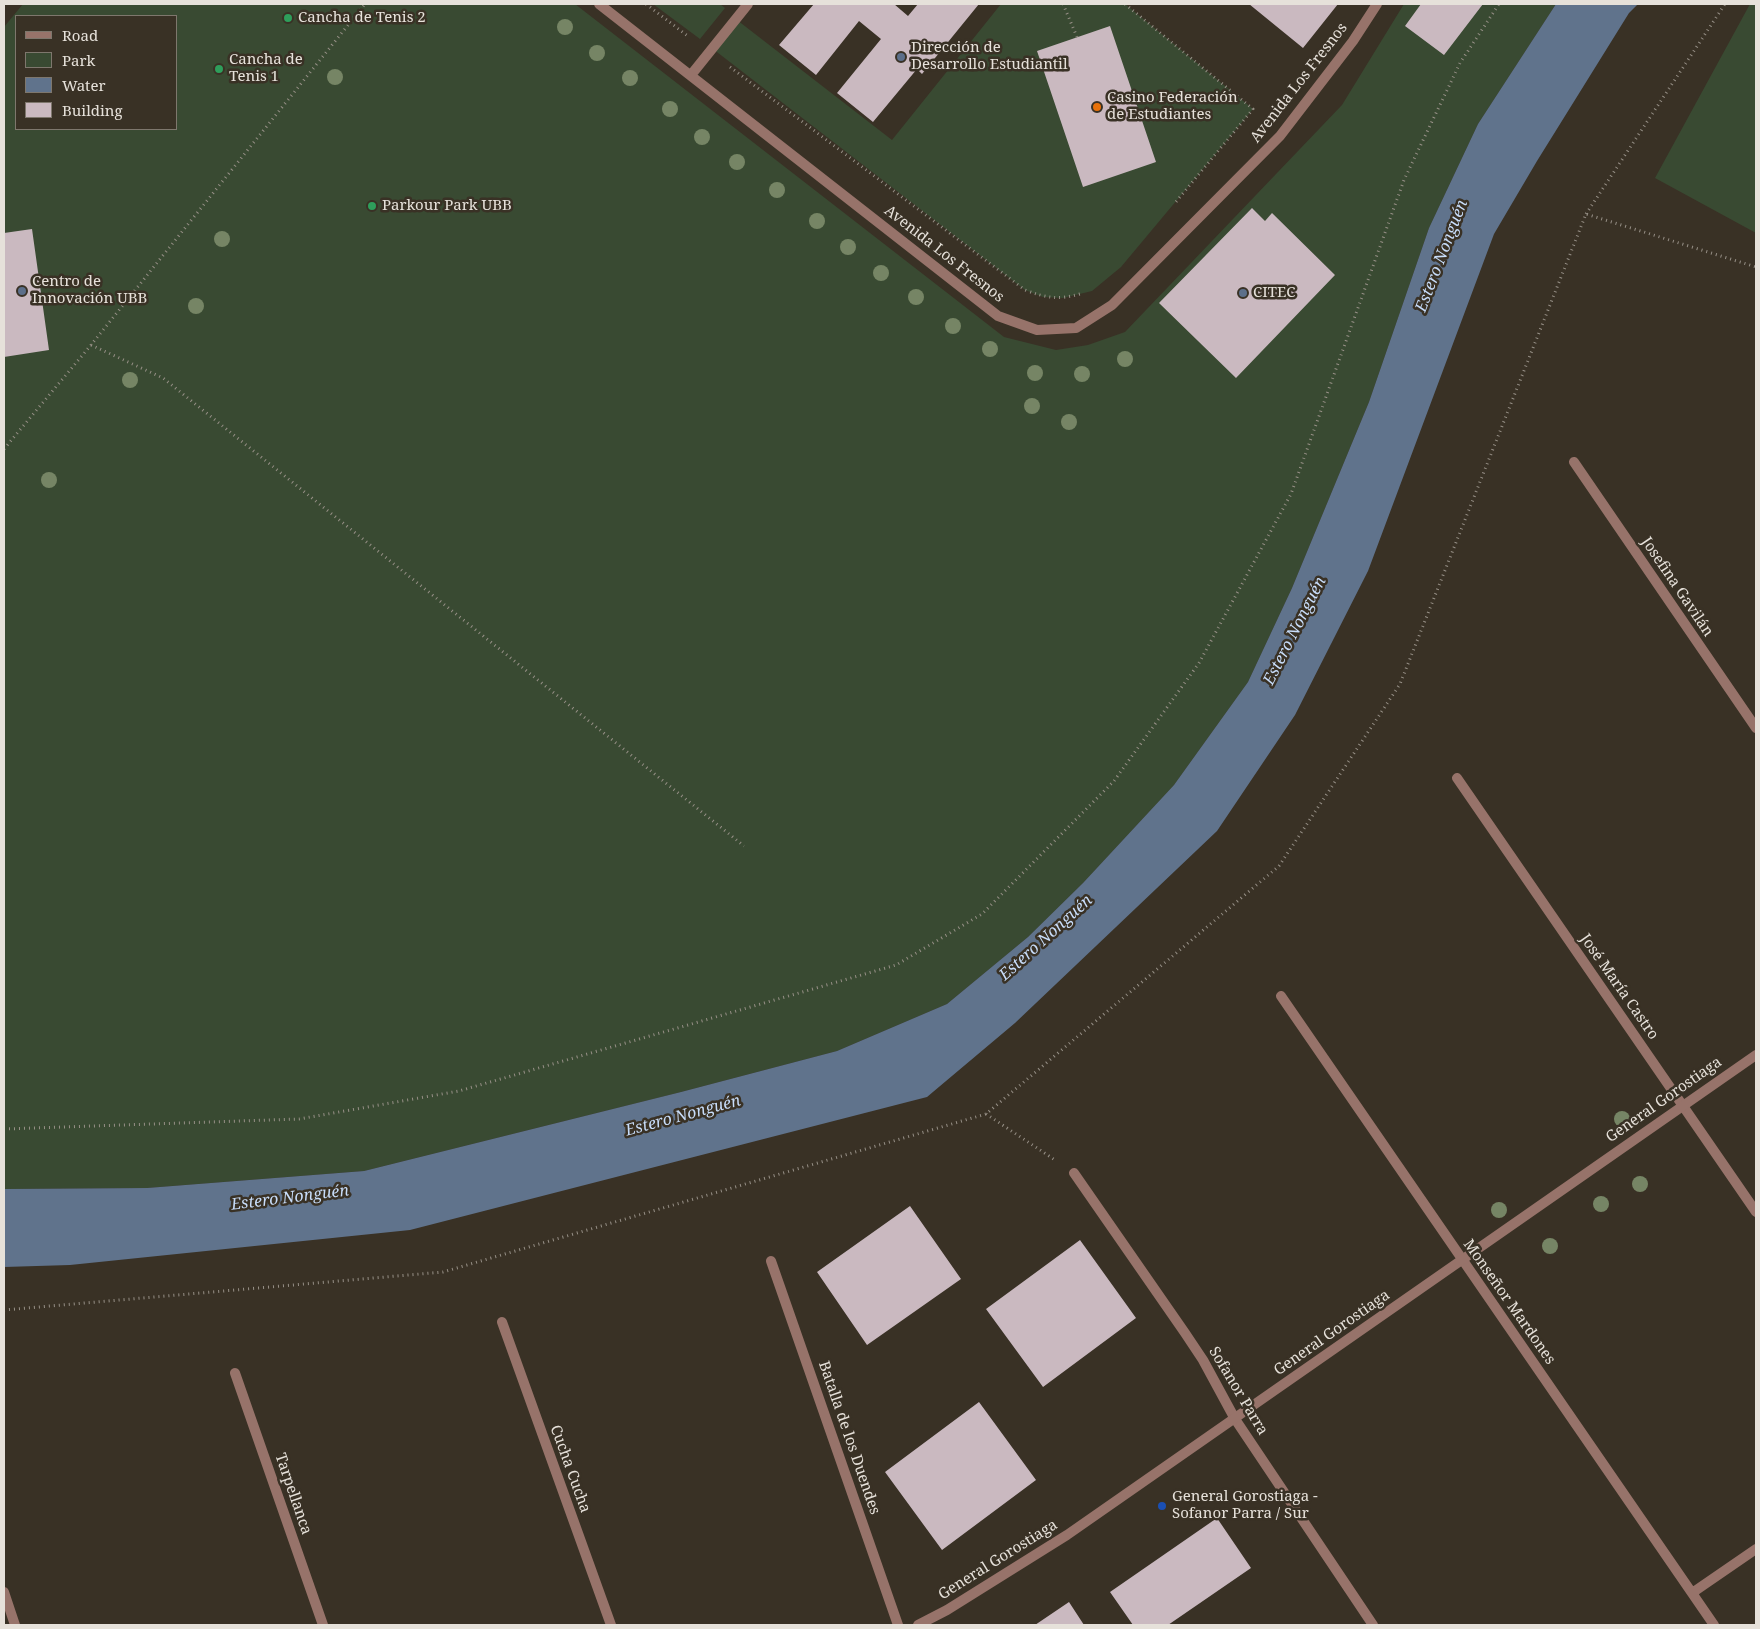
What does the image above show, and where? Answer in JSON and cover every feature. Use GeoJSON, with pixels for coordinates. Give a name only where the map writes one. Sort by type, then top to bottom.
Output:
{"type":"FeatureCollection","features":[{"type":"Feature","properties":{"kind":"street","name":"Avenida Los Fresnos"},"geometry":{"type":"LineString","coordinates":[[599,4],[998,316],[1037,330],[1076,328],[1112,305],[1280,136],[1353,40],[1377,4]]}},
{"type":"Feature","properties":{"kind":"street"},"geometry":{"type":"LineString","coordinates":[[692,75],[748,4]]}},
{"type":"Feature","properties":{"kind":"street","name":"Josefina Gavilán"},"geometry":{"type":"LineString","coordinates":[[1574,462],[1756,728]]}},
{"type":"Feature","properties":{"kind":"street","name":"José María Castro"},"geometry":{"type":"LineString","coordinates":[[1457,778],[1756,1212]]}},
{"type":"Feature","properties":{"kind":"street","name":"Monseñor Mardones"},"geometry":{"type":"LineString","coordinates":[[1281,996],[1714,1625]]}},
{"type":"Feature","properties":{"kind":"street","name":"General Gorostiaga"},"geometry":{"type":"LineString","coordinates":[[918,1625],[947,1610],[1067,1535],[1756,1055]]}},
{"type":"Feature","properties":{"kind":"street","name":"Sofanor Parra"},"geometry":{"type":"LineString","coordinates":[[1074,1173],[1203,1360],[1234,1419],[1373,1625]]}},
{"type":"Feature","properties":{"kind":"street","name":"Batalla de los Duendes"},"geometry":{"type":"LineString","coordinates":[[771,1261],[898,1625]]}},
{"type":"Feature","properties":{"kind":"street","name":"Cucha Cucha"},"geometry":{"type":"LineString","coordinates":[[502,1322],[611,1625]]}},
{"type":"Feature","properties":{"kind":"street","name":"Tarpellanca"},"geometry":{"type":"LineString","coordinates":[[235,1373],[323,1625]]}},
{"type":"Feature","properties":{"kind":"street"},"geometry":{"type":"LineString","coordinates":[[1692,1593],[1756,1549]]}},
{"type":"Feature","properties":{"kind":"street"},"geometry":{"type":"LineString","coordinates":[[4,1592],[15,1625]]}},
{"type":"Feature","properties":{"kind":"path"},"geometry":{"type":"LineString","coordinates":[[4,449],[91,346],[365,4]]}},
{"type":"Feature","properties":{"kind":"path"},"geometry":{"type":"LineString","coordinates":[[646,4],[1025,290],[1043,297],[1063,298],[1082,293]]}},
{"type":"Feature","properties":{"kind":"path"},"geometry":{"type":"LineString","coordinates":[[1064,4],[1077,37]]}},
{"type":"Feature","properties":{"kind":"path","name":"Avenida Los Fresnos"},"geometry":{"type":"LineString","coordinates":[[1125,4],[1253,109],[1172,207]]}},
{"type":"Feature","properties":{"kind":"path"},"geometry":{"type":"LineString","coordinates":[[4,1129],[299,1119],[459,1091],[896,965],[982,914],[1114,780],[1199,663],[1291,494],[1404,180],[1460,63],[1499,4]]}},
{"type":"Feature","properties":{"kind":"path"},"geometry":{"type":"LineString","coordinates":[[4,1310],[443,1272],[986,1114],[1279,866],[1400,684],[1586,214],[1725,4]]}},
{"type":"Feature","properties":{"kind":"path"},"geometry":{"type":"LineString","coordinates":[[1586,214],[1756,267]]}},
{"type":"Feature","properties":{"kind":"path"},"geometry":{"type":"LineString","coordinates":[[91,346],[163,378],[744,846]]}},
{"type":"Feature","properties":{"kind":"path"},"geometry":{"type":"LineString","coordinates":[[986,1114],[1074,1173]]}},
{"type":"Feature","properties":{"kind":"green space"},"geometry":{"type":"Polygon","coordinates":[[[23,4],[575,4],[1004,337],[1056,350],[1088,345],[1125,332],[1342,105],[1404,4],[1556,4],[1478,124],[1429,228],[1369,402],[1292,588],[1248,682],[1174,785],[1083,883],[1028,937],[947,1004],[837,1051],[364,1171],[147,1188],[4,1189],[4,27],[23,4]]]}},
{"type":"Feature","properties":{"kind":"green space"},"geometry":{"type":"Polygon","coordinates":[[[653,4],[720,4],[725,8],[700,39],[653,4]]]}},
{"type":"Feature","properties":{"kind":"green space"},"geometry":{"type":"Polygon","coordinates":[[[1001,4],[1125,4],[1253,109],[1121,267],[1092,291],[1063,298],[1043,297],[1025,290],[713,49],[737,20],[892,140],[1001,4]]]}},
{"type":"Feature","properties":{"kind":"green space"},"geometry":{"type":"Polygon","coordinates":[[[1750,4],[1756,4],[1756,233],[1655,178],[1750,4]]]}},
{"type":"Feature","properties":{"kind":"water","name":"Estero Nonguén"},"geometry":{"type":"Polygon","coordinates":[[[1556,4],[1638,4],[1629,13],[1494,234],[1368,571],[1295,715],[1217,831],[1015,1023],[927,1097],[410,1230],[70,1265],[4,1267],[4,1189],[147,1188],[364,1171],[837,1051],[947,1004],[1028,937],[1083,883],[1174,785],[1248,682],[1292,588],[1369,402],[1429,228],[1478,124],[1556,4]]]}},
{"type":"Feature","properties":{"kind":"building","name":"Dirección de Desarrollo Estudiantil"},"geometry":{"type":"Polygon","coordinates":[[[814,4],[894,4],[908,16],[918,4],[979,4],[922,74],[917,69],[873,122],[837,93],[881,39],[859,21],[816,75],[779,45],[814,4]]]}},
{"type":"Feature","properties":{"kind":"building"},"geometry":{"type":"Polygon","coordinates":[[[1249,4],[1338,4],[1303,48],[1249,4]]]}},
{"type":"Feature","properties":{"kind":"building"},"geometry":{"type":"Polygon","coordinates":[[[1421,4],[1483,4],[1444,55],[1405,26],[1421,4]]]}},
{"type":"Feature","properties":{"kind":"building","name":"Casino Federación de Estudiantes"},"geometry":{"type":"Polygon","coordinates":[[[1110,26],[1156,162],[1083,187],[1037,51],[1110,26]]]}},
{"type":"Feature","properties":{"kind":"building","name":"CITEC"},"geometry":{"type":"Polygon","coordinates":[[[1252,208],[1265,221],[1272,213],[1335,275],[1236,378],[1159,303],[1252,208]]]}},
{"type":"Feature","properties":{"kind":"building","name":"Centro de Innovación UBB"},"geometry":{"type":"Polygon","coordinates":[[[32,229],[49,350],[4,357],[4,233],[32,229]]]}},
{"type":"Feature","properties":{"kind":"building"},"geometry":{"type":"Polygon","coordinates":[[[910,1206],[961,1279],[867,1345],[817,1272],[910,1206]]]}},
{"type":"Feature","properties":{"kind":"building"},"geometry":{"type":"Polygon","coordinates":[[[1080,1240],[1136,1318],[1043,1387],[986,1309],[1080,1240]]]}},
{"type":"Feature","properties":{"kind":"building"},"geometry":{"type":"Polygon","coordinates":[[[979,1402],[1036,1480],[942,1550],[885,1472],[979,1402]]]}},
{"type":"Feature","properties":{"kind":"building"},"geometry":{"type":"Polygon","coordinates":[[[1217,1518],[1251,1568],[1168,1625],[1133,1625],[1110,1592],[1217,1518]]]}},
{"type":"Feature","properties":{"kind":"building"},"geometry":{"type":"Polygon","coordinates":[[[1069,1602],[1084,1625],[1035,1625],[1069,1602]]]}},
{"type":"Feature","properties":{"kind":"place","name":"Cancha de Tenis 2"},"geometry":{"type":"Point","coordinates":[288,18]}},
{"type":"Feature","properties":{"kind":"place","name":"Dirección de Desarrollo Estudiantil"},"geometry":{"type":"Point","coordinates":[901,57]}},
{"type":"Feature","properties":{"kind":"place","name":"Cancha de Tenis 1"},"geometry":{"type":"Point","coordinates":[219,69]}},
{"type":"Feature","properties":{"kind":"place","name":"Casino Federación de Estudiantes"},"geometry":{"type":"Point","coordinates":[1097,107]}},
{"type":"Feature","properties":{"kind":"place","name":"Parkour Park UBB"},"geometry":{"type":"Point","coordinates":[372,206]}},
{"type":"Feature","properties":{"kind":"place","name":"Centro de Innovación UBB"},"geometry":{"type":"Point","coordinates":[22,291]}},
{"type":"Feature","properties":{"kind":"place","name":"CITEC"},"geometry":{"type":"Point","coordinates":[1243,293]}},
{"type":"Feature","properties":{"kind":"place","name":"General Gorostiaga - Sofanor Parra / Sur"},"geometry":{"type":"Point","coordinates":[1162,1506]}}]}
